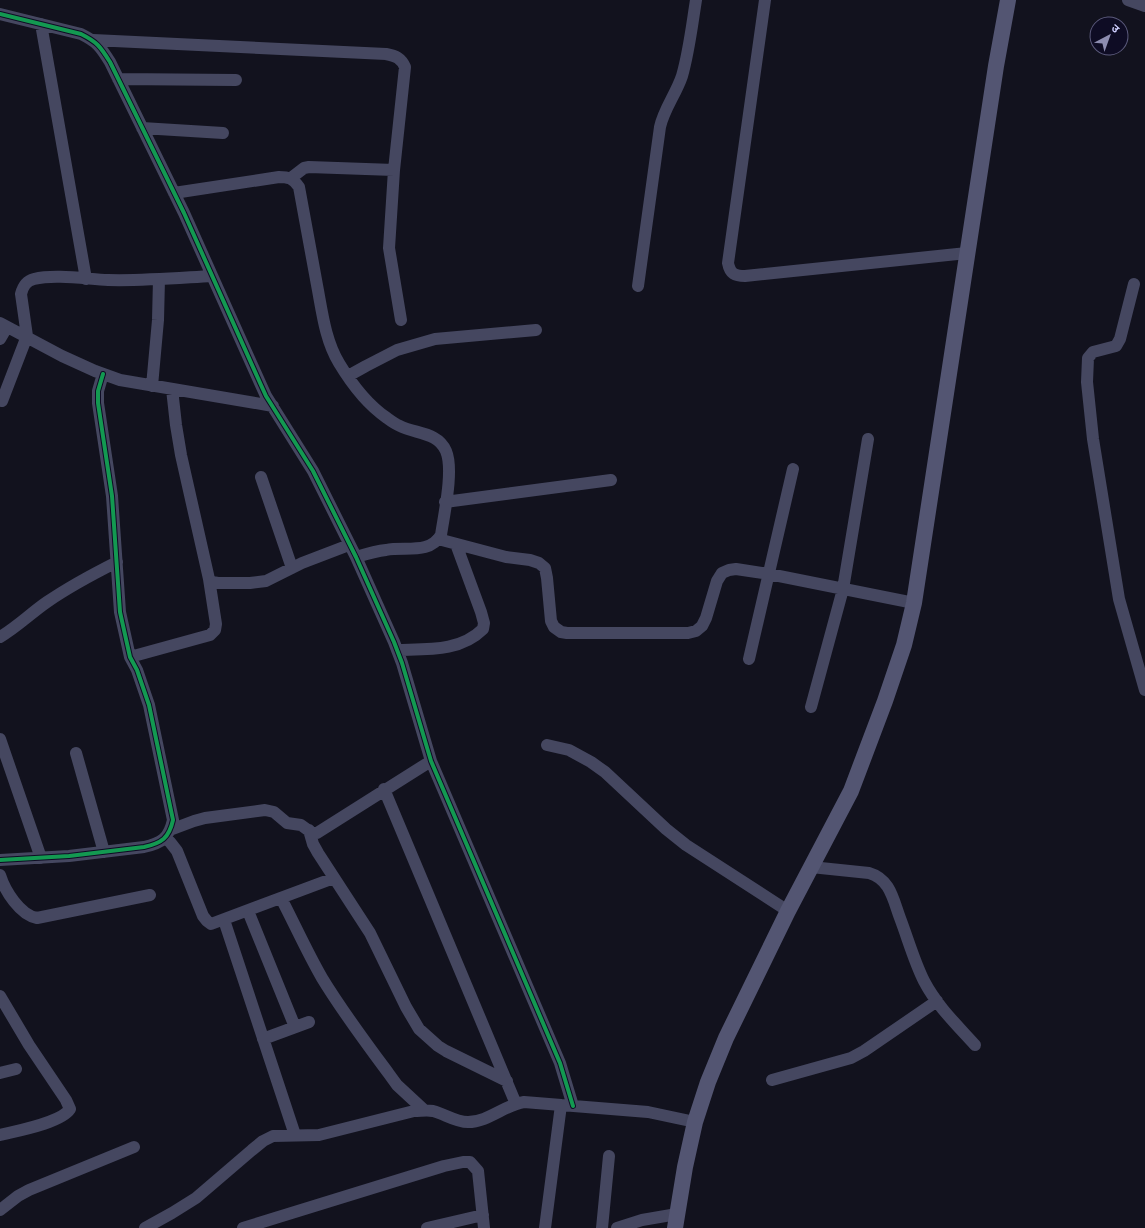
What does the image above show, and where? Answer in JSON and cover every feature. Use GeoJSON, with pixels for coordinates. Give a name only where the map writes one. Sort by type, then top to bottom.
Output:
{"type":"FeatureCollection","features":[{"type":"Feature","properties":{"kind":"main road"},"geometry":{"type":"LineString","coordinates":[[676,1221],[685,1167],[695,1122],[708,1082],[726,1038],[788,912],[851,791],[885,701],[904,645],[914,603],[996,66],[1008,0]]}},
{"type":"Feature","properties":{"kind":"street"},"geometry":{"type":"LineString","coordinates":[[638,286],[662,117],[682,77],[696,0]]}},
{"type":"Feature","properties":{"kind":"street"},"geometry":{"type":"LineString","coordinates":[[765,0],[728,263],[732,274],[745,276],[968,253]]}},
{"type":"Feature","properties":{"kind":"street"},"geometry":{"type":"LineString","coordinates":[[1128,0],[1145,6]]}},
{"type":"Feature","properties":{"kind":"street"},"geometry":{"type":"LineString","coordinates":[[0,14],[81,34],[93,40],[102,49],[174,194],[261,385],[313,471],[356,557],[397,650],[431,761],[560,1063],[567,1106],[545,1228]]}},
{"type":"Feature","properties":{"kind":"street"},"geometry":{"type":"LineString","coordinates":[[41,24],[86,279]]}},
{"type":"Feature","properties":{"kind":"street"},"geometry":{"type":"LineString","coordinates":[[93,40],[386,54],[395,56],[402,60],[405,67],[394,170],[389,248],[402,320]]}},
{"type":"Feature","properties":{"kind":"street"},"geometry":{"type":"LineString","coordinates":[[118,79],[236,80]]}},
{"type":"Feature","properties":{"kind":"street"},"geometry":{"type":"LineString","coordinates":[[142,128],[223,133]]}},
{"type":"Feature","properties":{"kind":"street"},"geometry":{"type":"LineString","coordinates":[[291,178],[304,168],[309,167],[394,170]]}},
{"type":"Feature","properties":{"kind":"street"},"geometry":{"type":"LineString","coordinates":[[174,194],[279,177],[291,178],[299,186],[326,329],[334,354],[360,392],[386,417],[400,426],[428,434],[442,444],[446,451],[449,462],[449,476],[441,535],[438,539],[427,547],[419,549],[388,549],[356,557]]}},
{"type":"Feature","properties":{"kind":"street"},"geometry":{"type":"LineString","coordinates":[[2,401],[27,336],[21,294],[22,287],[26,282],[33,279],[46,277],[126,280],[212,276]]}},
{"type":"Feature","properties":{"kind":"street"},"geometry":{"type":"LineString","coordinates":[[152,386],[158,320],[159,279]]}},
{"type":"Feature","properties":{"kind":"street"},"geometry":{"type":"LineString","coordinates":[[1134,284],[1120,339],[1116,346],[1093,352],[1088,358],[1087,382],[1093,438],[1118,599],[1145,690]]}},
{"type":"Feature","properties":{"kind":"street"},"geometry":{"type":"LineString","coordinates":[[0,339],[4,325],[62,356],[103,374],[127,382],[273,406]]}},
{"type":"Feature","properties":{"kind":"street"},"geometry":{"type":"LineString","coordinates":[[348,376],[397,350],[435,339],[536,330]]}},
{"type":"Feature","properties":{"kind":"street"},"geometry":{"type":"LineString","coordinates":[[103,374],[98,391],[98,402],[112,496],[120,612],[130,657],[137,670],[150,706],[173,820],[168,834],[170,842],[177,851],[203,916],[211,924],[334,878]]}},
{"type":"Feature","properties":{"kind":"street"},"geometry":{"type":"LineString","coordinates":[[130,657],[210,635],[215,630],[216,624],[209,579],[180,448],[172,389]]}},
{"type":"Feature","properties":{"kind":"street"},"geometry":{"type":"LineString","coordinates":[[811,707],[843,589],[868,439]]}},
{"type":"Feature","properties":{"kind":"street"},"geometry":{"type":"LineString","coordinates":[[749,659],[770,574],[793,469]]}},
{"type":"Feature","properties":{"kind":"street"},"geometry":{"type":"LineString","coordinates":[[261,477],[292,568]]}},
{"type":"Feature","properties":{"kind":"street"},"geometry":{"type":"LineString","coordinates":[[445,502],[611,480]]}},
{"type":"Feature","properties":{"kind":"street"},"geometry":{"type":"LineString","coordinates":[[438,539],[506,558],[530,560],[539,563],[545,568],[551,621],[554,627],[561,632],[568,634],[688,633],[696,631],[702,626],[706,618],[717,581],[722,573],[736,569],[770,574],[914,603]]}},
{"type":"Feature","properties":{"kind":"street"},"geometry":{"type":"LineString","coordinates":[[397,650],[448,648],[469,641],[483,629],[484,622],[482,612],[456,544]]}},
{"type":"Feature","properties":{"kind":"street"},"geometry":{"type":"LineString","coordinates":[[209,579],[212,582],[218,583],[266,581],[292,568],[349,545]]}},
{"type":"Feature","properties":{"kind":"street"},"geometry":{"type":"LineString","coordinates":[[0,637],[15,628],[46,602],[116,562]]}},
{"type":"Feature","properties":{"kind":"street"},"geometry":{"type":"LineString","coordinates":[[0,739],[41,858]]}},
{"type":"Feature","properties":{"kind":"street"},"geometry":{"type":"LineString","coordinates":[[547,745],[569,750],[591,762],[605,772],[666,829],[686,845],[788,912]]}},
{"type":"Feature","properties":{"kind":"street"},"geometry":{"type":"LineString","coordinates":[[76,754],[104,852]]}},
{"type":"Feature","properties":{"kind":"street"},"geometry":{"type":"LineString","coordinates":[[0,860],[69,856],[144,847],[156,844],[168,834],[194,821],[205,818],[265,810],[274,812],[287,823],[301,825],[316,833],[384,789],[431,761]]}},
{"type":"Feature","properties":{"kind":"street"},"geometry":{"type":"LineString","coordinates":[[384,789],[516,1104]]}},
{"type":"Feature","properties":{"kind":"street"},"geometry":{"type":"LineString","coordinates":[[309,830],[313,844],[370,932],[406,1007],[419,1029],[446,1051],[507,1081]]}},
{"type":"Feature","properties":{"kind":"street"},"geometry":{"type":"LineString","coordinates":[[811,867],[869,873],[878,876],[885,881],[922,976],[936,1001],[975,1045]]}},
{"type":"Feature","properties":{"kind":"street"},"geometry":{"type":"LineString","coordinates":[[0,875],[6,890],[12,898],[27,914],[37,918],[150,895]]}},
{"type":"Feature","properties":{"kind":"street"},"geometry":{"type":"LineString","coordinates":[[281,898],[322,978],[389,1074],[405,1093],[424,1110]]}},
{"type":"Feature","properties":{"kind":"street"},"geometry":{"type":"LineString","coordinates":[[248,911],[295,1027]]}},
{"type":"Feature","properties":{"kind":"street"},"geometry":{"type":"LineString","coordinates":[[224,920],[295,1135]]}},
{"type":"Feature","properties":{"kind":"street"},"geometry":{"type":"LineString","coordinates":[[0,996],[29,1045],[66,1100],[70,1109],[64,1115],[53,1120],[0,1135]]}},
{"type":"Feature","properties":{"kind":"street"},"geometry":{"type":"LineString","coordinates":[[772,1080],[851,1058],[864,1051],[936,1001]]}},
{"type":"Feature","properties":{"kind":"street"},"geometry":{"type":"LineString","coordinates":[[263,1039],[309,1022]]}},
{"type":"Feature","properties":{"kind":"street"},"geometry":{"type":"LineString","coordinates":[[0,1073],[16,1069]]}},
{"type":"Feature","properties":{"kind":"street"},"geometry":{"type":"LineString","coordinates":[[145,1228],[196,1198],[263,1141],[273,1136],[318,1135],[414,1111],[424,1110],[434,1111],[459,1121],[470,1122],[485,1118],[524,1102],[648,1112],[695,1122]]}},
{"type":"Feature","properties":{"kind":"street"},"geometry":{"type":"LineString","coordinates":[[0,1210],[18,1196],[29,1190],[134,1147]]}},
{"type":"Feature","properties":{"kind":"street"},"geometry":{"type":"LineString","coordinates":[[602,1228],[608,1156]]}},
{"type":"Feature","properties":{"kind":"street"},"geometry":{"type":"LineString","coordinates":[[243,1228],[444,1166],[463,1162],[470,1162],[478,1171],[484,1228]]}},
{"type":"Feature","properties":{"kind":"street"},"geometry":{"type":"LineString","coordinates":[[427,1228],[483,1215]]}},
{"type":"Feature","properties":{"kind":"street"},"geometry":{"type":"LineString","coordinates":[[617,1228],[642,1220],[676,1221]]}},
{"type":"Feature","properties":{"kind":"cycle path"},"geometry":{"type":"LineString","coordinates":[[0,14],[81,34],[98,45],[110,62],[184,213],[266,396],[313,471],[356,557],[394,642],[402,663],[431,761],[560,1063],[573,1106]]}},
{"type":"Feature","properties":{"kind":"cycle path"},"geometry":{"type":"LineString","coordinates":[[0,860],[69,856],[144,847],[156,844],[164,839],[173,820],[149,705],[137,670],[130,657],[120,612],[112,496],[98,403],[98,391],[103,374]]}}]}
